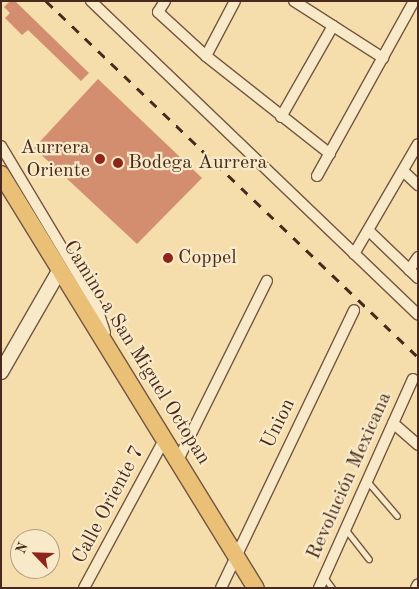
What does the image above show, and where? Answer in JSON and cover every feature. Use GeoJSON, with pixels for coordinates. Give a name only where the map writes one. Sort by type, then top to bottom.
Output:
{"type":"FeatureCollection","features":[{"type":"Feature","properties":{"kind":"main road","name":"Camino a San Miguel Octopan"},"geometry":{"type":"LineString","coordinates":[[1,174],[49,238],[59,271],[109,346],[256,588]]}},
{"type":"Feature","properties":{"kind":"street"},"geometry":{"type":"LineString","coordinates":[[90,1],[418,316]]}},
{"type":"Feature","properties":{"kind":"street"},"geometry":{"type":"LineString","coordinates":[[165,1],[158,12],[206,56],[330,154]]}},
{"type":"Feature","properties":{"kind":"street"},"geometry":{"type":"LineString","coordinates":[[206,56],[234,1]]}},
{"type":"Feature","properties":{"kind":"street"},"geometry":{"type":"LineString","coordinates":[[294,1],[383,58]]}},
{"type":"Feature","properties":{"kind":"street"},"geometry":{"type":"LineString","coordinates":[[317,176],[413,2]]}},
{"type":"Feature","properties":{"kind":"street"},"geometry":{"type":"LineString","coordinates":[[281,117],[333,26]]}},
{"type":"Feature","properties":{"kind":"street"},"geometry":{"type":"LineString","coordinates":[[354,254],[418,144]]}},
{"type":"Feature","properties":{"kind":"street"},"geometry":{"type":"LineString","coordinates":[[1,146],[49,238],[96,304],[109,346]]}},
{"type":"Feature","properties":{"kind":"street"},"geometry":{"type":"LineString","coordinates":[[403,171],[418,185]]}},
{"type":"Feature","properties":{"kind":"street"},"geometry":{"type":"LineString","coordinates":[[369,231],[418,278]]}},
{"type":"Feature","properties":{"kind":"street"},"geometry":{"type":"LineString","coordinates":[[410,270],[418,256]]}},
{"type":"Feature","properties":{"kind":"street"},"geometry":{"type":"LineString","coordinates":[[1,372],[59,271]]}},
{"type":"Feature","properties":{"kind":"street"},"geometry":{"type":"LineString","coordinates":[[178,460],[267,281]]}},
{"type":"Feature","properties":{"kind":"street","name":"Union"},"geometry":{"type":"LineString","coordinates":[[221,588],[235,554],[354,310]]}},
{"type":"Feature","properties":{"kind":"street","name":"Revolución Mexicana"},"geometry":{"type":"LineString","coordinates":[[319,588],[413,379]]}},
{"type":"Feature","properties":{"kind":"street"},"geometry":{"type":"LineString","coordinates":[[393,423],[418,445]]}},
{"type":"Feature","properties":{"kind":"street","name":"Calle Oriente 7"},"geometry":{"type":"LineString","coordinates":[[84,588],[165,438]]}},
{"type":"Feature","properties":{"kind":"lane"},"geometry":{"type":"LineString","coordinates":[[367,481],[397,516]]}},
{"type":"Feature","properties":{"kind":"lane"},"geometry":{"type":"LineString","coordinates":[[345,530],[369,560]]}},
{"type":"Feature","properties":{"kind":"lane"},"geometry":{"type":"LineString","coordinates":[[324,577],[332,588]]}},
{"type":"Feature","properties":{"kind":"building"},"geometry":{"type":"Polygon","coordinates":[[[10,1],[15,1],[89,73],[81,81],[28,30],[22,35],[5,18],[10,13],[4,7],[10,1]]]}},
{"type":"Feature","properties":{"kind":"building","name":"Bodega Aurrera"},"geometry":{"type":"Polygon","coordinates":[[[98,79],[202,178],[137,244],[34,148],[98,79]]]}},
{"type":"Feature","properties":{"kind":"railway"},"geometry":{"type":"LineString","coordinates":[[46,1],[418,357]]}},
{"type":"Feature","properties":{"kind":"place","name":"Aurrera Oriente"},"geometry":{"type":"Point","coordinates":[100,159]}},
{"type":"Feature","properties":{"kind":"place","name":"Bodega Aurrera"},"geometry":{"type":"Point","coordinates":[118,163]}},
{"type":"Feature","properties":{"kind":"place","name":"Coppel"},"geometry":{"type":"Point","coordinates":[168,258]}}]}
